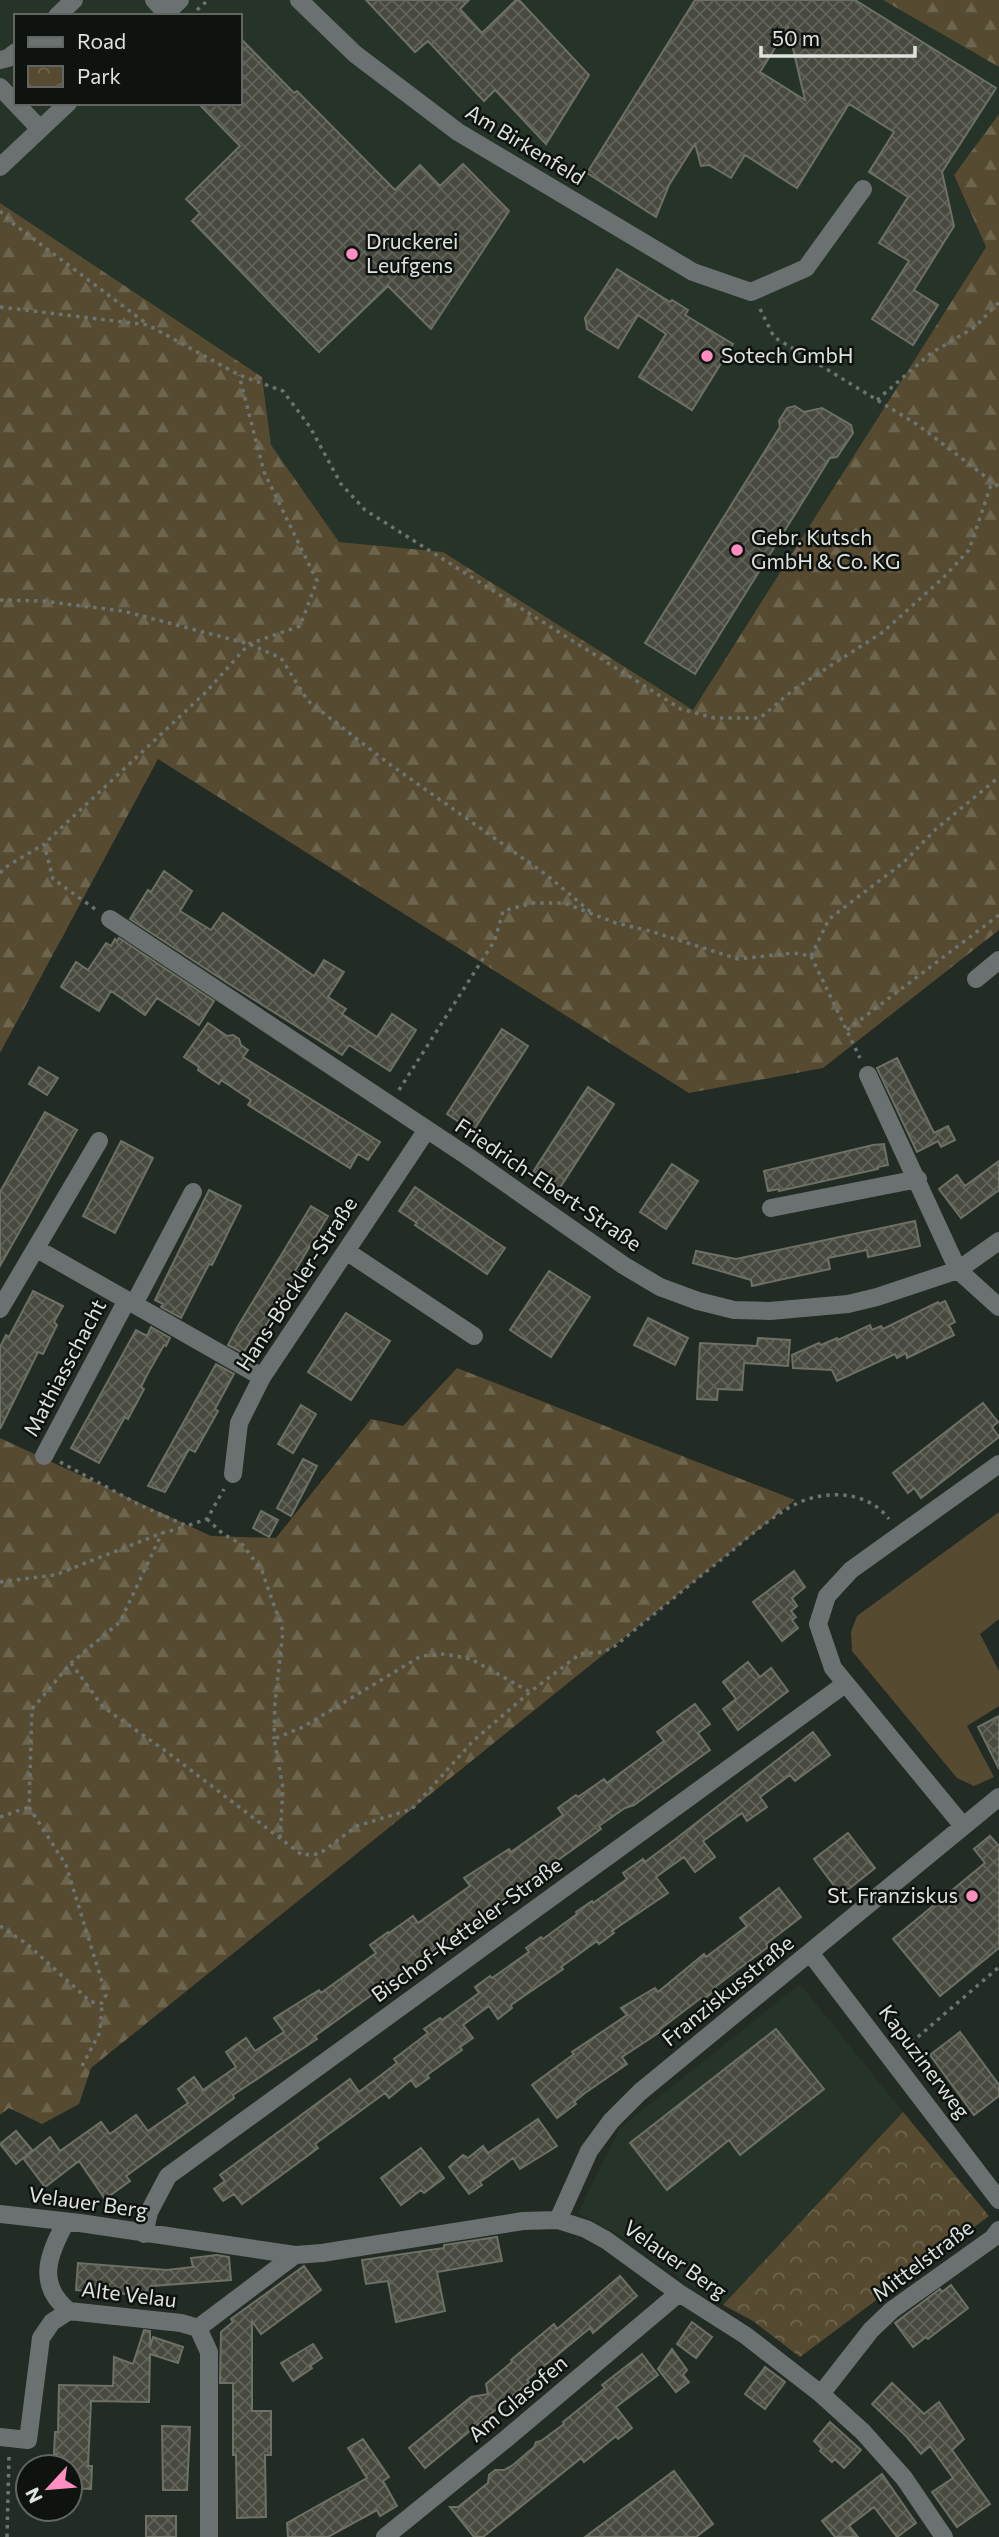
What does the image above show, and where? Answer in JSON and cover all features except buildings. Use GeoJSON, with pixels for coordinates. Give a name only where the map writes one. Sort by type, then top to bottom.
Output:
{"type":"FeatureCollection","features":[{"type":"Feature","properties":{"kind":"street"},"geometry":{"type":"LineString","coordinates":[[59,14],[75,0]]}},
{"type":"Feature","properties":{"kind":"street"},"geometry":{"type":"LineString","coordinates":[[161,10],[180,0]]}},
{"type":"Feature","properties":{"kind":"street","name":"Am Birkenfeld"},"geometry":{"type":"LineString","coordinates":[[299,0],[355,54],[458,132],[693,272],[751,292]]}},
{"type":"Feature","properties":{"kind":"street"},"geometry":{"type":"LineString","coordinates":[[0,87],[14,102]]}},
{"type":"Feature","properties":{"kind":"street"},"geometry":{"type":"LineString","coordinates":[[17,105],[40,129]]}},
{"type":"Feature","properties":{"kind":"street"},"geometry":{"type":"LineString","coordinates":[[2,165],[66,105]]}},
{"type":"Feature","properties":{"kind":"street"},"geometry":{"type":"LineString","coordinates":[[751,292],[806,268],[863,189]]}},
{"type":"Feature","properties":{"kind":"street","name":"Friedrich-Ebert-Straße"},"geometry":{"type":"LineString","coordinates":[[110,919],[486,1169],[623,1265],[660,1287],[698,1301],[734,1310],[808,1309],[848,1304],[958,1270],[999,1241]]}},
{"type":"Feature","properties":{"kind":"street"},"geometry":{"type":"LineString","coordinates":[[976,979],[999,960]]}},
{"type":"Feature","properties":{"kind":"street"},"geometry":{"type":"LineString","coordinates":[[868,1075],[958,1270],[999,1307]]}},
{"type":"Feature","properties":{"kind":"street","name":"Hans-Böckler-Straße"},"geometry":{"type":"LineString","coordinates":[[233,1474],[239,1423],[262,1377],[426,1131]]}},
{"type":"Feature","properties":{"kind":"street"},"geometry":{"type":"LineString","coordinates":[[0,1310],[99,1141]]}},
{"type":"Feature","properties":{"kind":"street"},"geometry":{"type":"LineString","coordinates":[[771,1208],[918,1179]]}},
{"type":"Feature","properties":{"kind":"street","name":"Mathiasschacht"},"geometry":{"type":"LineString","coordinates":[[44,1456],[193,1192]]}},
{"type":"Feature","properties":{"kind":"street","name":"Mathiasschacht"},"geometry":{"type":"LineString","coordinates":[[37,1249],[262,1377]]}},
{"type":"Feature","properties":{"kind":"street"},"geometry":{"type":"LineString","coordinates":[[346,1251],[474,1336]]}},
{"type":"Feature","properties":{"kind":"street"},"geometry":{"type":"LineString","coordinates":[[963,1826],[833,1668],[818,1624],[827,1596],[851,1570],[999,1464]]}},
{"type":"Feature","properties":{"kind":"street","name":"Bischof-Ketteler-Straße"},"geometry":{"type":"LineString","coordinates":[[144,2234],[149,2212],[168,2176],[845,1684]]}},
{"type":"Feature","properties":{"kind":"street","name":"Franziskusstraße"},"geometry":{"type":"LineString","coordinates":[[558,2220],[589,2151],[611,2120],[640,2092],[999,1797]]}},
{"type":"Feature","properties":{"kind":"street","name":"Kapuzinerweg"},"geometry":{"type":"LineString","coordinates":[[811,1954],[999,2200]]}},
{"type":"Feature","properties":{"kind":"street","name":"Velauer Berg"},"geometry":{"type":"LineString","coordinates":[[0,2214],[295,2255],[323,2253],[523,2221],[558,2220],[586,2229],[745,2335],[821,2395],[863,2432],[904,2478],[944,2537]]}},
{"type":"Feature","properties":{"kind":"street","name":"Alte Velau"},"geometry":{"type":"LineString","coordinates":[[66,2222],[48,2259],[51,2290],[60,2303],[69,2311],[181,2323],[198,2328],[209,2352],[209,2537]]}},
{"type":"Feature","properties":{"kind":"street","name":"Mittelstraße"},"geometry":{"type":"LineString","coordinates":[[821,2395],[872,2330],[892,2310],[993,2238],[999,2230]]}},
{"type":"Feature","properties":{"kind":"street"},"geometry":{"type":"LineString","coordinates":[[198,2328],[295,2255]]}},
{"type":"Feature","properties":{"kind":"street","name":"Am Glasofen"},"geometry":{"type":"LineString","coordinates":[[385,2537],[679,2293]]}},
{"type":"Feature","properties":{"kind":"street"},"geometry":{"type":"LineString","coordinates":[[5,2437],[28,2440],[41,2338],[52,2322],[69,2311]]}},
{"type":"Feature","properties":{"kind":"path"},"geometry":{"type":"LineString","coordinates":[[192,14],[208,0]]}},
{"type":"Feature","properties":{"kind":"path"},"geometry":{"type":"LineString","coordinates":[[0,211],[148,325],[239,375],[283,391],[310,427],[341,484],[365,510],[681,709],[714,718],[761,718],[793,691],[883,632],[943,578],[969,550],[992,482]]}},
{"type":"Feature","properties":{"kind":"path"},"geometry":{"type":"LineString","coordinates":[[751,292],[774,337],[918,425],[999,487]]}},
{"type":"Feature","properties":{"kind":"path"},"geometry":{"type":"LineString","coordinates":[[877,400],[931,353],[975,327],[999,302]]}},
{"type":"Feature","properties":{"kind":"path"},"geometry":{"type":"LineString","coordinates":[[0,307],[148,325]]}},
{"type":"Feature","properties":{"kind":"path"},"geometry":{"type":"LineString","coordinates":[[0,873],[44,844],[206,692],[249,644],[300,626],[317,581],[264,472],[239,375]]}},
{"type":"Feature","properties":{"kind":"path"},"geometry":{"type":"LineString","coordinates":[[0,600],[42,601],[123,611],[249,644],[281,658],[308,701],[388,763],[548,876],[593,914]]}},
{"type":"Feature","properties":{"kind":"path"},"geometry":{"type":"LineString","coordinates":[[811,956],[830,919],[904,862],[936,829],[999,777]]}},
{"type":"Feature","properties":{"kind":"path"},"geometry":{"type":"LineString","coordinates":[[44,844],[53,879],[110,919]]}},
{"type":"Feature","properties":{"kind":"path"},"geometry":{"type":"LineString","coordinates":[[389,1105],[495,940],[503,911],[533,903],[565,903],[616,923],[738,958],[793,953],[811,956]]}},
{"type":"Feature","properties":{"kind":"path"},"geometry":{"type":"LineString","coordinates":[[847,1030],[999,915]]}},
{"type":"Feature","properties":{"kind":"path"},"geometry":{"type":"LineString","coordinates":[[811,956],[868,1075]]}},
{"type":"Feature","properties":{"kind":"path"},"geometry":{"type":"LineString","coordinates":[[44,1456],[67,1464],[141,1505],[187,1526]]}},
{"type":"Feature","properties":{"kind":"path"},"geometry":{"type":"LineString","coordinates":[[0,1582],[55,1575],[162,1533],[207,1519],[233,1474]]}},
{"type":"Feature","properties":{"kind":"path"},"geometry":{"type":"LineString","coordinates":[[71,1663],[103,1707],[302,1855],[319,1854],[357,1826],[412,1809],[472,1741],[530,1692],[580,1654],[603,1652],[615,1646],[748,1537],[796,1504],[818,1497],[844,1494],[869,1502],[882,1510],[901,1534]]}},
{"type":"Feature","properties":{"kind":"path"},"geometry":{"type":"LineString","coordinates":[[207,1519],[223,1534],[243,1545],[262,1571],[283,1631],[274,1739],[283,1788],[280,1838]]}},
{"type":"Feature","properties":{"kind":"path"},"geometry":{"type":"LineString","coordinates":[[82,2066],[100,2032],[102,2003],[106,1995],[66,1865],[29,1807],[32,1709],[71,1663],[120,1622],[162,1533]]}},
{"type":"Feature","properties":{"kind":"path"},"geometry":{"type":"LineString","coordinates":[[274,1739],[303,1727],[421,1656],[445,1654],[471,1659],[530,1692]]}},
{"type":"Feature","properties":{"kind":"path"},"geometry":{"type":"LineString","coordinates":[[0,1817],[29,1807]]}},
{"type":"Feature","properties":{"kind":"path"},"geometry":{"type":"LineString","coordinates":[[0,1926],[27,1944],[91,2002],[102,2003]]}},
{"type":"Feature","properties":{"kind":"path"},"geometry":{"type":"LineString","coordinates":[[892,2059],[999,1967]]}},
{"type":"Feature","properties":{"kind":"path"},"geometry":{"type":"LineString","coordinates":[[5,2437],[7,2537]]}},
{"type":"Feature","properties":{"kind":"shaded area"},"geometry":{"type":"Polygon","coordinates":[[[0,0],[883,0],[999,67],[999,114],[954,175],[986,247],[693,710],[443,552],[339,542],[271,445],[262,377],[0,203],[0,0]]]}},
{"type":"Feature","properties":{"kind":"shaded area"},"geometry":{"type":"Polygon","coordinates":[[[800,1984],[903,2112],[723,2305],[680,2278],[630,2241],[578,2213],[620,2128],[800,1984]]]}},
{"type":"Feature","properties":{"kind":"green space"},"geometry":{"type":"Polygon","coordinates":[[[883,0],[999,0],[999,67],[883,0]]]}},
{"type":"Feature","properties":{"kind":"green space"},"geometry":{"type":"Polygon","coordinates":[[[999,114],[999,930],[823,1068],[689,1093],[158,759],[0,1053],[0,203],[262,377],[271,445],[339,542],[443,552],[693,710],[986,247],[954,175],[999,114]]]}},
{"type":"Feature","properties":{"kind":"green space"},"geometry":{"type":"Polygon","coordinates":[[[457,1368],[795,1500],[91,2068],[79,2104],[42,2124],[9,2108],[0,2115],[0,1438],[211,1536],[276,1538],[371,1419],[403,1426],[457,1368]]]}},
{"type":"Feature","properties":{"kind":"green space"},"geometry":{"type":"Polygon","coordinates":[[[999,1512],[999,1619],[980,1634],[999,1671],[999,1706],[967,1726],[994,1777],[974,1786],[957,1778],[852,1651],[851,1632],[857,1616],[999,1512]]]}},
{"type":"Feature","properties":{"kind":"green space"},"geometry":{"type":"Polygon","coordinates":[[[903,2112],[989,2216],[800,2357],[753,2321],[723,2305],[903,2112]]]}},
{"type":"Feature","properties":{"kind":"place","name":"Druckerei Leufgens"},"geometry":{"type":"Point","coordinates":[352,254]}},
{"type":"Feature","properties":{"kind":"place","name":"Sotech GmbH"},"geometry":{"type":"Point","coordinates":[707,356]}},
{"type":"Feature","properties":{"kind":"place","name":"Gebr. Kutsch GmbH & Co. KG"},"geometry":{"type":"Point","coordinates":[737,550]}},
{"type":"Feature","properties":{"kind":"place","name":"St. Franziskus"},"geometry":{"type":"Point","coordinates":[972,1896]}}]}
